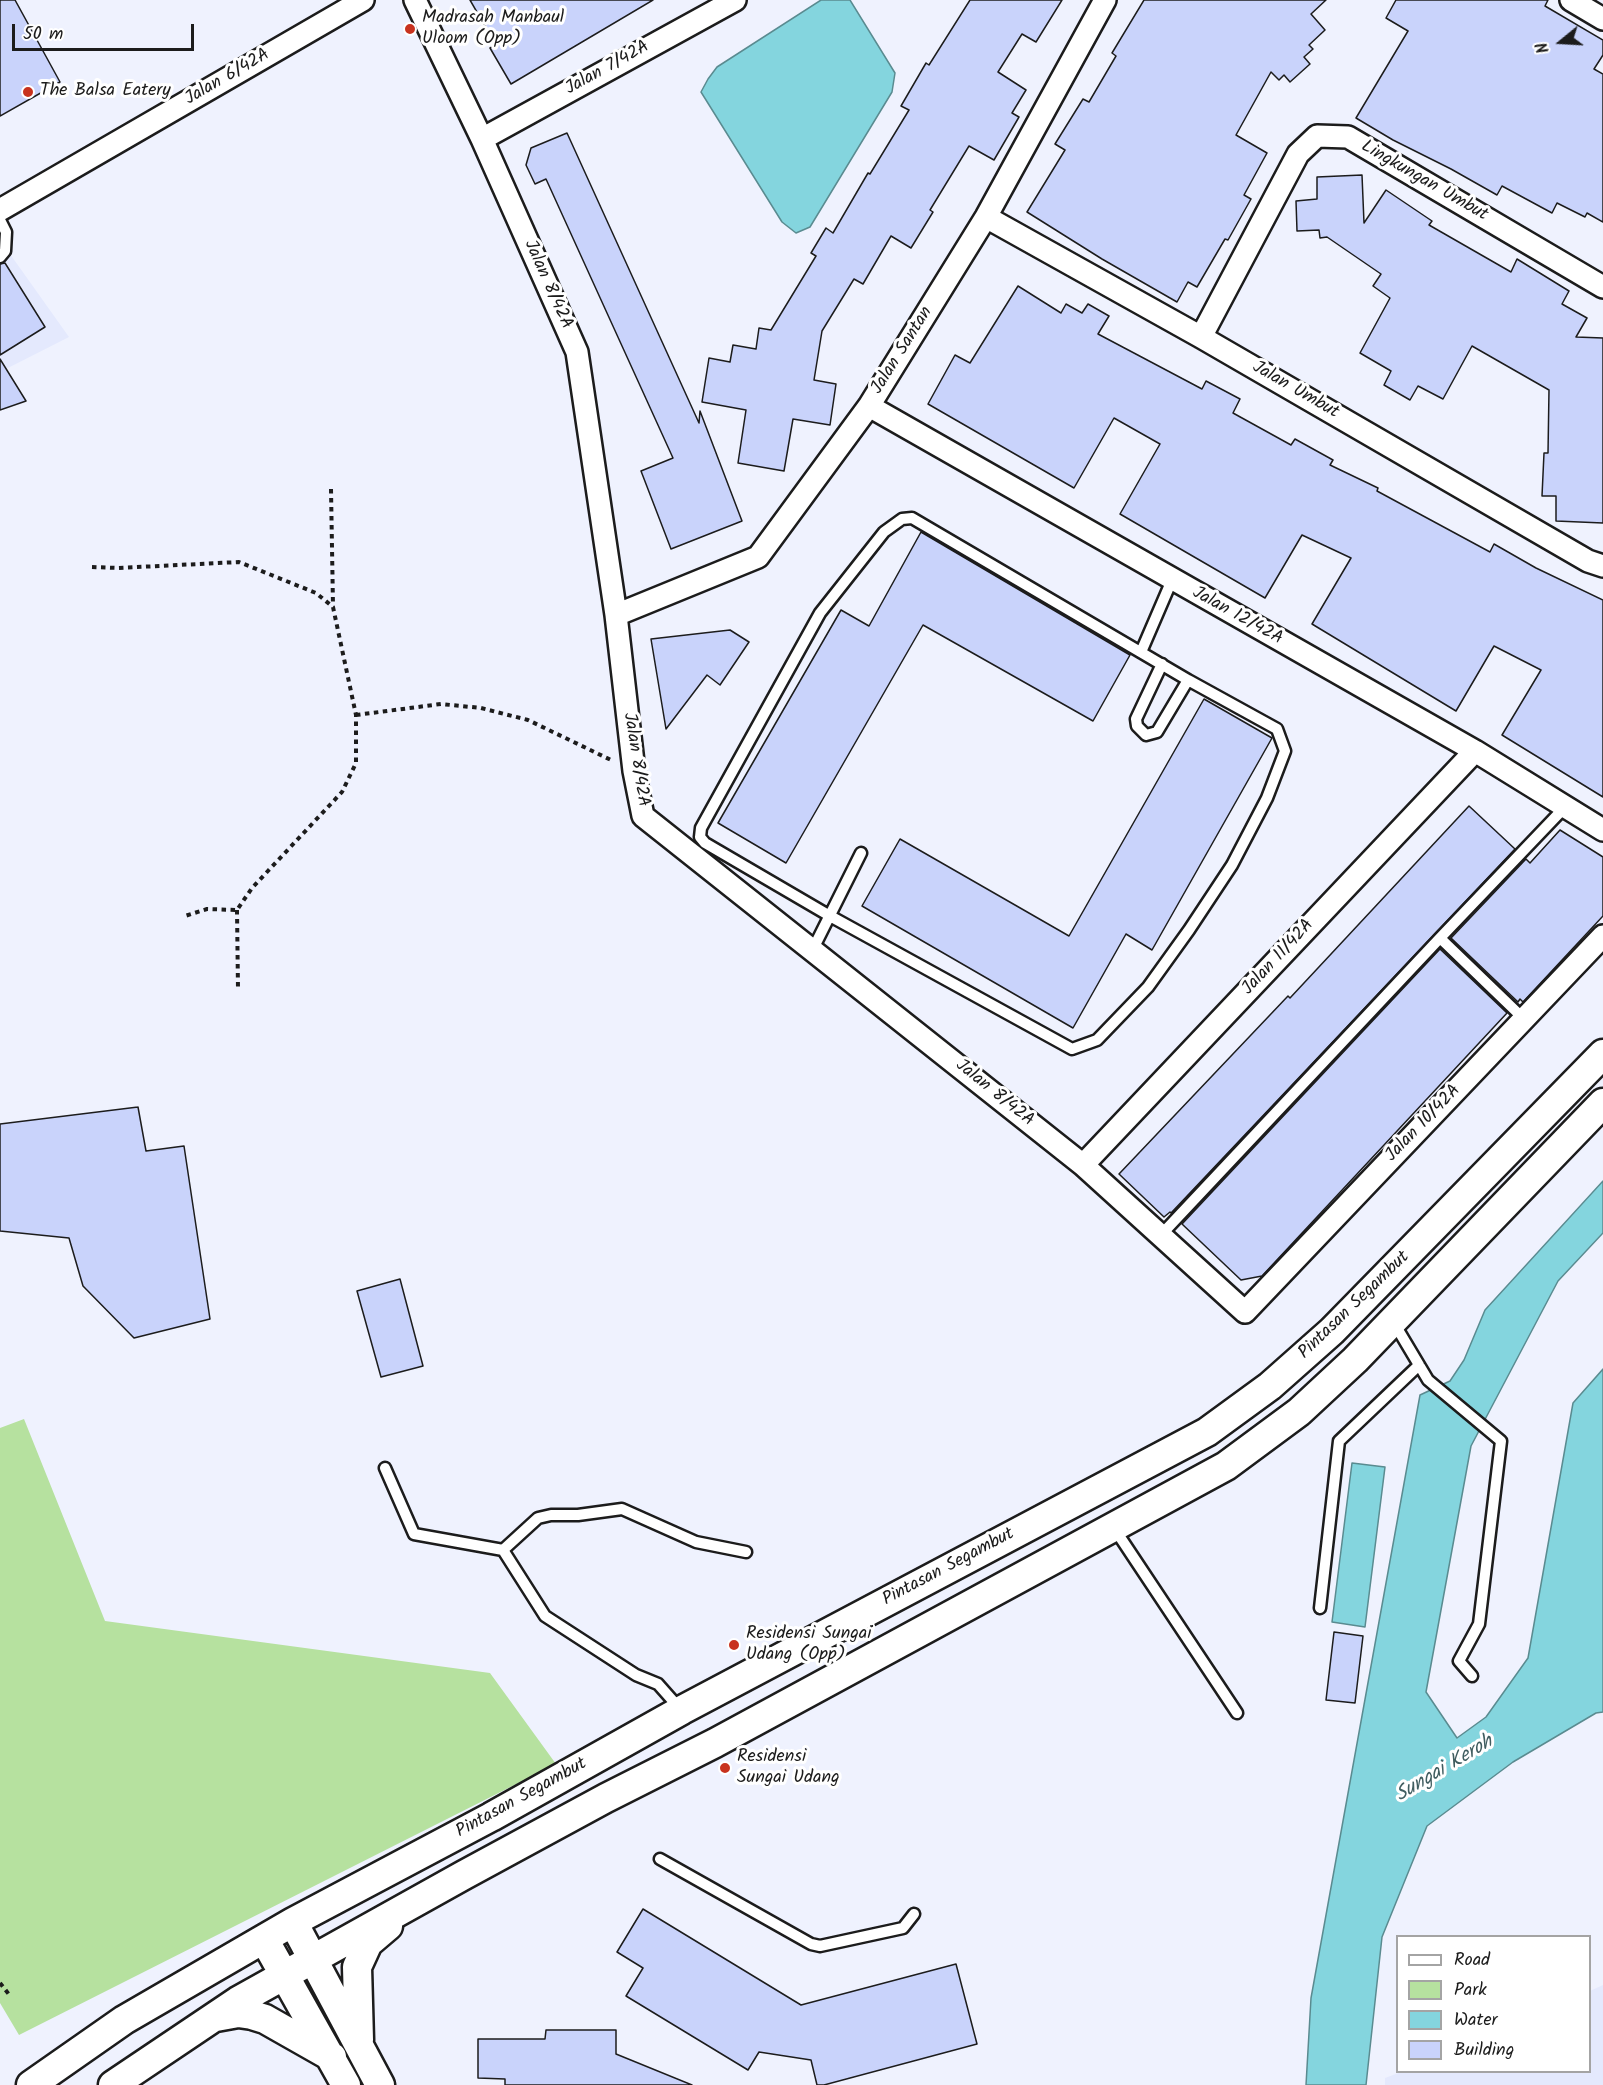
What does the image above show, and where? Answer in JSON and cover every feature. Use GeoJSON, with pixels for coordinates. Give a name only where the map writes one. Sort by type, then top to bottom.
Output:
{"type":"FeatureCollection","features":[{"type":"Feature","properties":{"kind":"main road","name":"Pintasan Segambut"},"geometry":{"type":"LineString","coordinates":[[30,2085],[124,2020],[293,1922],[501,1812],[682,1710],[1207,1432],[1270,1386],[1332,1331],[1603,1054]]}},
{"type":"Feature","properties":{"kind":"main road","name":"Pintasan Segambut"},"geometry":{"type":"LineString","coordinates":[[113,2085],[238,2001],[583,1810],[715,1743],[1226,1466],[1299,1413],[1355,1360],[1603,1103]]}},
{"type":"Feature","properties":{"kind":"main road"},"geometry":{"type":"LineString","coordinates":[[359,2046],[357,1967],[369,1943],[414,1904]]}},
{"type":"Feature","properties":{"kind":"main road"},"geometry":{"type":"LineString","coordinates":[[293,1922],[380,2085]]}},
{"type":"Feature","properties":{"kind":"main road"},"geometry":{"type":"LineString","coordinates":[[264,1939],[346,2085]]}},
{"type":"Feature","properties":{"kind":"main road"},"geometry":{"type":"LineString","coordinates":[[216,2017],[238,2013],[252,2014],[332,2057]]}},
{"type":"Feature","properties":{"kind":"street","name":"Jalan 6/42A"},"geometry":{"type":"LineString","coordinates":[[0,210],[363,0]]}},
{"type":"Feature","properties":{"kind":"street","name":"Jalan 8/42A"},"geometry":{"type":"LineString","coordinates":[[415,0],[482,139],[577,352],[616,615],[634,771],[643,816],[1083,1165],[1245,1312]]}},
{"type":"Feature","properties":{"kind":"street","name":"Jalan 7/42A"},"geometry":{"type":"LineString","coordinates":[[482,139],[735,0]]}},
{"type":"Feature","properties":{"kind":"street","name":"Jalan Santan"},"geometry":{"type":"LineString","coordinates":[[616,615],[758,557],[869,406],[986,218],[1105,0]]}},
{"type":"Feature","properties":{"kind":"street"},"geometry":{"type":"LineString","coordinates":[[1571,0],[1603,19]]}},
{"type":"Feature","properties":{"kind":"street","name":"Lingkungan Umbut"},"geometry":{"type":"LineString","coordinates":[[1201,337],[1298,154],[1317,136],[1348,137],[1603,287]]}},
{"type":"Feature","properties":{"kind":"street","name":"Jalan Umbut"},"geometry":{"type":"LineString","coordinates":[[986,218],[1201,337],[1588,561],[1603,566]]}},
{"type":"Feature","properties":{"kind":"street","name":"Jalan 12/42A"},"geometry":{"type":"LineString","coordinates":[[869,406],[1475,751],[1603,830]]}},
{"type":"Feature","properties":{"kind":"street","name":"Jalan 11/42A"},"geometry":{"type":"LineString","coordinates":[[1083,1165],[1475,751]]}},
{"type":"Feature","properties":{"kind":"street","name":"Jalan 10/42A"},"geometry":{"type":"LineString","coordinates":[[1245,1312],[1603,936]]}},
{"type":"Feature","properties":{"kind":"lane"},"geometry":{"type":"LineString","coordinates":[[0,220],[6,232],[5,251],[0,257]]}},
{"type":"Feature","properties":{"kind":"lane"},"geometry":{"type":"LineString","coordinates":[[912,518],[1162,664],[1277,729],[1285,752],[1267,798],[1226,874],[1148,987],[1097,1040],[1071,1048],[831,916],[705,843],[700,837],[701,828],[820,613],[884,532],[902,519],[912,518]]}},
{"type":"Feature","properties":{"kind":"lane"},"geometry":{"type":"LineString","coordinates":[[1141,652],[1172,580]]}},
{"type":"Feature","properties":{"kind":"lane"},"geometry":{"type":"LineString","coordinates":[[1162,664],[1136,719],[1137,726],[1146,735],[1157,732],[1188,680]]}},
{"type":"Feature","properties":{"kind":"lane"},"geometry":{"type":"LineString","coordinates":[[1160,1236],[1566,806]]}},
{"type":"Feature","properties":{"kind":"lane"},"geometry":{"type":"LineString","coordinates":[[813,949],[861,853]]}},
{"type":"Feature","properties":{"kind":"lane"},"geometry":{"type":"LineString","coordinates":[[1440,938],[1524,1019]]}},
{"type":"Feature","properties":{"kind":"lane"},"geometry":{"type":"LineString","coordinates":[[1392,1320],[1428,1380],[1501,1441],[1479,1624],[1459,1662],[1472,1676]]}},
{"type":"Feature","properties":{"kind":"lane"},"geometry":{"type":"LineString","coordinates":[[1320,1608],[1339,1441],[1419,1365]]}},
{"type":"Feature","properties":{"kind":"lane"},"geometry":{"type":"LineString","coordinates":[[385,1468],[414,1534],[503,1550],[545,1616],[636,1675],[658,1684],[682,1710]]}},
{"type":"Feature","properties":{"kind":"lane"},"geometry":{"type":"LineString","coordinates":[[503,1550],[538,1518],[622,1509],[696,1542],[746,1552]]}},
{"type":"Feature","properties":{"kind":"lane"},"geometry":{"type":"LineString","coordinates":[[1114,1527],[1237,1713]]}},
{"type":"Feature","properties":{"kind":"lane"},"geometry":{"type":"LineString","coordinates":[[660,1859],[811,1944],[820,1946],[903,1928],[914,1914]]}},
{"type":"Feature","properties":{"kind":"path"},"geometry":{"type":"LineString","coordinates":[[237,989],[237,910],[252,888],[342,792],[356,763],[356,716],[333,607],[331,489]]}},
{"type":"Feature","properties":{"kind":"path"},"geometry":{"type":"LineString","coordinates":[[92,567],[118,568],[239,562],[316,593],[333,607]]}},
{"type":"Feature","properties":{"kind":"path"},"geometry":{"type":"LineString","coordinates":[[356,716],[441,704],[481,708],[528,720],[634,771]]}},
{"type":"Feature","properties":{"kind":"path"},"geometry":{"type":"LineString","coordinates":[[185,916],[207,909],[237,910]]}},
{"type":"Feature","properties":{"kind":"path"},"geometry":{"type":"LineString","coordinates":[[0,1983],[11,1997]]}},
{"type":"Feature","properties":{"kind":"shaded area"},"geometry":{"type":"Polygon","coordinates":[[[0,240],[69,337],[0,372],[0,240]]]}},
{"type":"Feature","properties":{"kind":"shaded area"},"geometry":{"type":"Polygon","coordinates":[[[1603,1985],[1603,2085],[1385,2085],[1385,2078],[1398,2073],[1591,2073],[1591,1991],[1603,1985]]]}},
{"type":"Feature","properties":{"kind":"green space"},"geometry":{"type":"Polygon","coordinates":[[[24,1419],[105,1621],[490,1673],[556,1764],[19,2035],[0,2003],[0,1428],[24,1419]]]}},
{"type":"Feature","properties":{"kind":"water"},"geometry":{"type":"Polygon","coordinates":[[[821,0],[850,0],[895,73],[892,92],[810,227],[796,233],[782,222],[701,92],[717,67],[821,0]]]}},
{"type":"Feature","properties":{"kind":"water","name":"Sungai Keroh"},"geometry":{"type":"Polygon","coordinates":[[[1603,1181],[1603,1233],[1558,1281],[1471,1446],[1426,1692],[1457,1738],[1486,1717],[1528,1658],[1573,1403],[1603,1369],[1603,1712],[1596,1713],[1513,1762],[1427,1826],[1382,1937],[1366,2085],[1306,2085],[1311,1998],[1420,1395],[1450,1381],[1464,1360],[1485,1310],[1603,1181]]]}},
{"type":"Feature","properties":{"kind":"water"},"geometry":{"type":"Polygon","coordinates":[[[1352,1463],[1385,1467],[1365,1627],[1332,1622],[1352,1463]]]}},
{"type":"Feature","properties":{"kind":"building"},"geometry":{"type":"Polygon","coordinates":[[[0,0],[15,0],[60,82],[0,116],[0,0]]]}},
{"type":"Feature","properties":{"kind":"building"},"geometry":{"type":"Polygon","coordinates":[[[470,0],[653,0],[511,84],[490,48],[496,45],[470,0]]]}},
{"type":"Feature","properties":{"kind":"building"},"geometry":{"type":"Polygon","coordinates":[[[970,0],[1062,0],[1036,42],[1022,34],[998,72],[1026,90],[1012,113],[1019,117],[994,160],[969,146],[930,210],[933,212],[911,248],[891,236],[863,284],[854,279],[822,331],[814,380],[836,384],[830,425],[793,419],[784,471],[738,463],[746,410],[702,402],[709,358],[730,362],[733,345],[756,349],[759,328],[771,330],[816,256],[811,253],[826,228],[833,233],[909,110],[901,106],[926,63],[929,65],[970,0]]]}},
{"type":"Feature","properties":{"kind":"building"},"geometry":{"type":"Polygon","coordinates":[[[1144,0],[1326,0],[1311,14],[1325,30],[1309,45],[1313,49],[1304,57],[1310,64],[1290,82],[1284,75],[1279,80],[1271,72],[1236,135],[1267,153],[1244,195],[1251,199],[1228,240],[1225,239],[1197,287],[1188,282],[1177,302],[1027,212],[1065,150],[1055,144],[1083,99],[1089,102],[1116,56],[1112,53],[1144,0]]]}},
{"type":"Feature","properties":{"kind":"building"},"geometry":{"type":"Polygon","coordinates":[[[1396,0],[1548,0],[1545,6],[1603,40],[1603,55],[1594,69],[1603,74],[1603,222],[1587,213],[1585,217],[1557,203],[1552,213],[1502,186],[1497,195],[1356,118],[1408,31],[1386,18],[1396,0]]]}},
{"type":"Feature","properties":{"kind":"building"},"geometry":{"type":"Polygon","coordinates":[[[567,133],[699,423],[700,411],[742,521],[671,549],[641,471],[673,458],[546,179],[535,184],[526,165],[531,148],[567,133]]]}},
{"type":"Feature","properties":{"kind":"building"},"geometry":{"type":"Polygon","coordinates":[[[1362,175],[1364,223],[1386,190],[1432,221],[1429,225],[1511,272],[1517,259],[1569,291],[1562,304],[1587,318],[1576,337],[1603,338],[1603,523],[1556,521],[1556,496],[1542,496],[1544,453],[1548,453],[1549,390],[1472,346],[1443,399],[1418,386],[1410,400],[1384,385],[1391,371],[1360,353],[1390,298],[1373,286],[1381,274],[1327,237],[1320,238],[1319,230],[1297,231],[1296,201],[1317,199],[1317,177],[1362,175]]]}},
{"type":"Feature","properties":{"kind":"building"},"geometry":{"type":"Polygon","coordinates":[[[5,263],[45,327],[0,355],[0,264],[5,263]]]}},
{"type":"Feature","properties":{"kind":"building"},"geometry":{"type":"Polygon","coordinates":[[[1018,286],[1061,313],[1066,304],[1082,313],[1088,304],[1109,316],[1098,334],[1202,389],[1206,381],[1240,399],[1233,413],[1291,445],[1295,439],[1333,460],[1330,465],[1378,488],[1377,491],[1490,552],[1494,544],[1536,568],[1603,600],[1603,797],[1502,735],[1541,670],[1494,646],[1456,711],[1312,624],[1351,558],[1302,535],[1265,598],[1120,514],[1160,444],[1114,418],[1074,488],[928,404],[955,355],[970,363],[1018,286]]]}},
{"type":"Feature","properties":{"kind":"building"},"geometry":{"type":"Polygon","coordinates":[[[0,359],[26,401],[0,410],[0,359]]]}},
{"type":"Feature","properties":{"kind":"building"},"geometry":{"type":"Polygon","coordinates":[[[921,532],[1130,655],[1093,721],[923,625],[786,863],[718,823],[841,610],[869,626],[921,532]]]}},
{"type":"Feature","properties":{"kind":"building"},"geometry":{"type":"Polygon","coordinates":[[[730,630],[749,642],[720,685],[707,675],[666,729],[651,639],[730,630]]]}},
{"type":"Feature","properties":{"kind":"building"},"geometry":{"type":"Polygon","coordinates":[[[1204,699],[1272,738],[1152,950],[1126,934],[1073,1028],[862,906],[900,839],[1069,936],[1204,699]]]}},
{"type":"Feature","properties":{"kind":"building"},"geometry":{"type":"Polygon","coordinates":[[[1469,806],[1515,849],[1171,1213],[1164,1217],[1119,1174],[1288,996],[1290,998],[1469,806]]]}},
{"type":"Feature","properties":{"kind":"building"},"geometry":{"type":"Polygon","coordinates":[[[1560,830],[1603,857],[1603,916],[1523,1002],[1520,999],[1518,1002],[1451,938],[1526,859],[1530,863],[1560,830]]]}},
{"type":"Feature","properties":{"kind":"building"},"geometry":{"type":"Polygon","coordinates":[[[1440,949],[1507,1013],[1262,1276],[1241,1280],[1182,1224],[1440,949]]]}},
{"type":"Feature","properties":{"kind":"building"},"geometry":{"type":"Polygon","coordinates":[[[138,1107],[146,1151],[184,1146],[210,1319],[134,1338],[83,1286],[69,1238],[0,1231],[0,1124],[138,1107]]]}},
{"type":"Feature","properties":{"kind":"building"},"geometry":{"type":"Polygon","coordinates":[[[400,1279],[423,1366],[381,1377],[357,1291],[400,1279]]]}},
{"type":"Feature","properties":{"kind":"building"},"geometry":{"type":"Polygon","coordinates":[[[1334,1632],[1363,1636],[1355,1703],[1326,1700],[1334,1632]]]}},
{"type":"Feature","properties":{"kind":"building"},"geometry":{"type":"Polygon","coordinates":[[[643,1909],[801,2005],[956,1964],[977,2044],[824,2085],[817,2085],[811,2060],[759,2052],[748,2070],[626,1996],[643,1968],[617,1952],[643,1909]]]}},
{"type":"Feature","properties":{"kind":"building"},"geometry":{"type":"Polygon","coordinates":[[[546,2030],[616,2030],[616,2054],[692,2085],[505,2085],[505,2079],[478,2078],[478,2039],[545,2039],[546,2030]]]}},
{"type":"Feature","properties":{"kind":"place","name":"Madrasah Manbaul Uloom (Opp)"},"geometry":{"type":"Point","coordinates":[410,29]}},
{"type":"Feature","properties":{"kind":"place","name":"The Balsa Eatery"},"geometry":{"type":"Point","coordinates":[28,92]}},
{"type":"Feature","properties":{"kind":"place","name":"Residensi Sungai Udang (Opp)"},"geometry":{"type":"Point","coordinates":[734,1645]}},
{"type":"Feature","properties":{"kind":"place","name":"Residensi Sungai Udang"},"geometry":{"type":"Point","coordinates":[725,1768]}}]}
